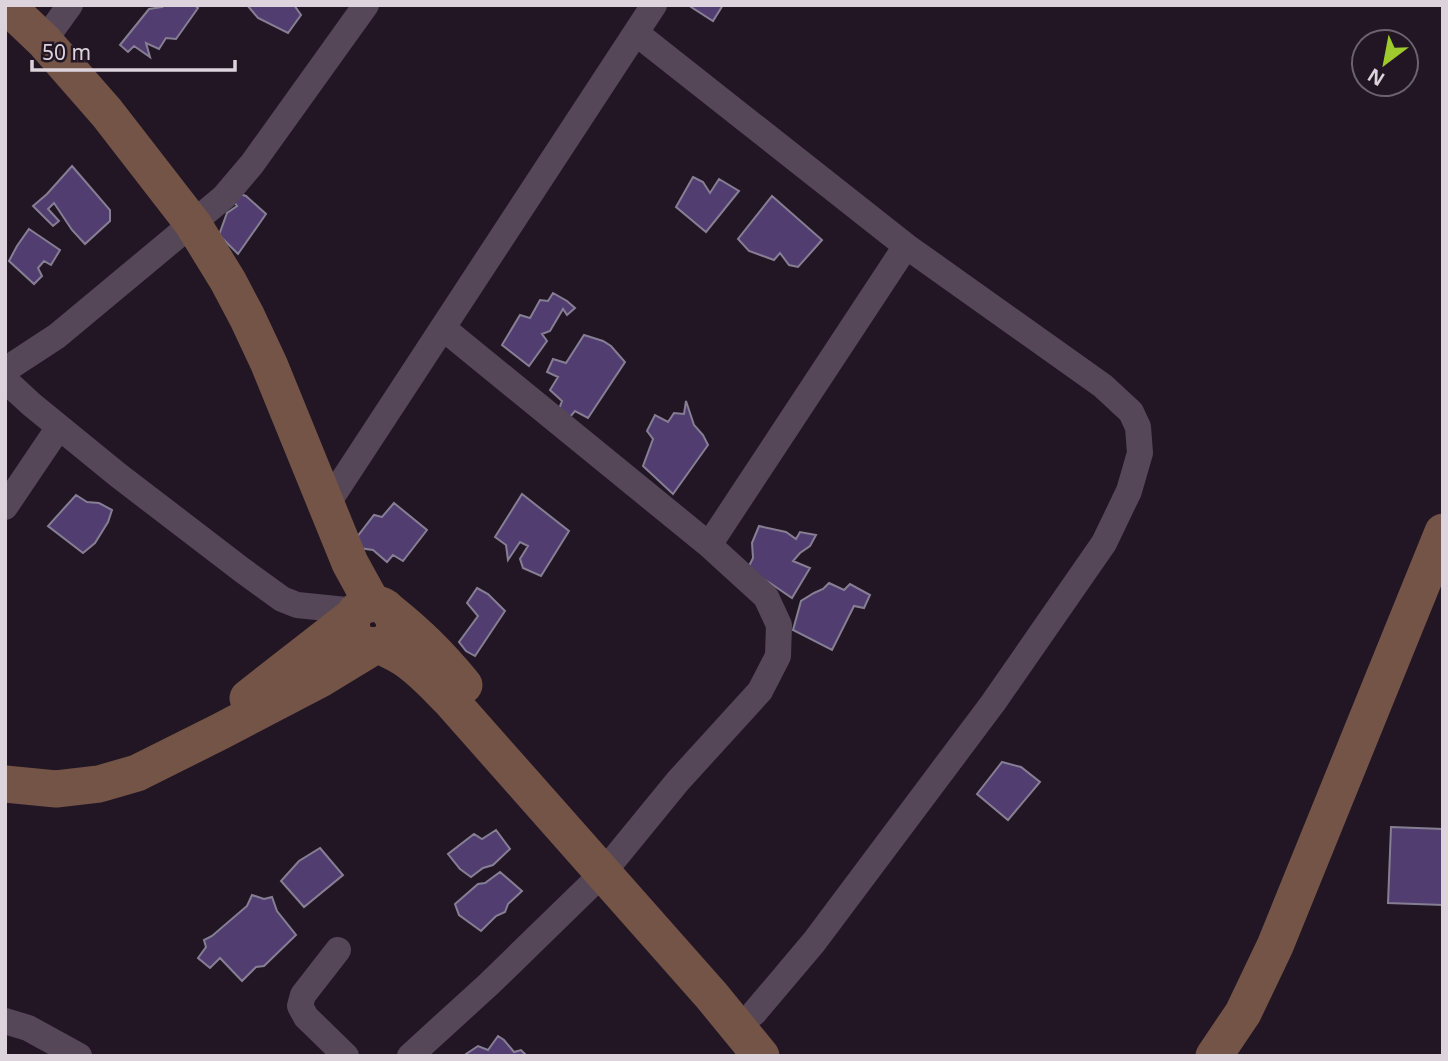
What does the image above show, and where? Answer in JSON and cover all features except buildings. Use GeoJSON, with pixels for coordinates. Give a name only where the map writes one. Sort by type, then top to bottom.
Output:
{"type":"FeatureCollection","features":[{"type":"Feature","properties":{"kind":"street"},"geometry":{"type":"LineString","coordinates":[[6,5],[44,41],[107,113],[193,225],[228,281],[270,364],[368,610],[415,631],[435,650],[761,1056]]}},
{"type":"Feature","properties":{"kind":"street"},"geometry":{"type":"LineString","coordinates":[[44,41],[70,5]]}},
{"type":"Feature","properties":{"kind":"street"},"geometry":{"type":"LineString","coordinates":[[5,370],[57,336],[224,197],[253,164],[366,5]]}},
{"type":"Feature","properties":{"kind":"street"},"geometry":{"type":"LineString","coordinates":[[326,506],[653,5]]}},
{"type":"Feature","properties":{"kind":"street"},"geometry":{"type":"LineString","coordinates":[[636,33],[906,246],[1103,386],[1131,412],[1138,427],[1140,453],[1129,491],[1104,543],[993,703],[903,824],[814,942],[754,1013]]}},
{"type":"Feature","properties":{"kind":"street"},"geometry":{"type":"LineString","coordinates":[[709,544],[906,246]]}},
{"type":"Feature","properties":{"kind":"street"},"geometry":{"type":"LineString","coordinates":[[410,1056],[489,984],[610,865],[678,781],[760,691],[778,656],[779,625],[766,597],[709,544],[443,328]]}},
{"type":"Feature","properties":{"kind":"street"},"geometry":{"type":"LineString","coordinates":[[5,380],[128,483],[282,599],[297,605],[368,610],[393,616],[395,628],[390,639],[322,678],[137,773],[99,784],[57,789],[5,784]]}},
{"type":"Feature","properties":{"kind":"street"},"geometry":{"type":"LineString","coordinates":[[5,508],[59,427]]}},
{"type":"Feature","properties":{"kind":"street"},"geometry":{"type":"LineString","coordinates":[[1214,1056],[1243,1013],[1275,946],[1443,532]]}},
{"type":"Feature","properties":{"kind":"street"},"geometry":{"type":"LineString","coordinates":[[172,756],[368,610]]}},
{"type":"Feature","properties":{"kind":"street"},"geometry":{"type":"LineString","coordinates":[[377,646],[402,656],[422,672],[754,1013],[791,1056]]}},
{"type":"Feature","properties":{"kind":"street"},"geometry":{"type":"LineString","coordinates":[[338,950],[303,995],[300,1006],[306,1017],[346,1056]]}},
{"type":"Feature","properties":{"kind":"street"},"geometry":{"type":"LineString","coordinates":[[5,1021],[28,1028],[79,1056]]}}]}
